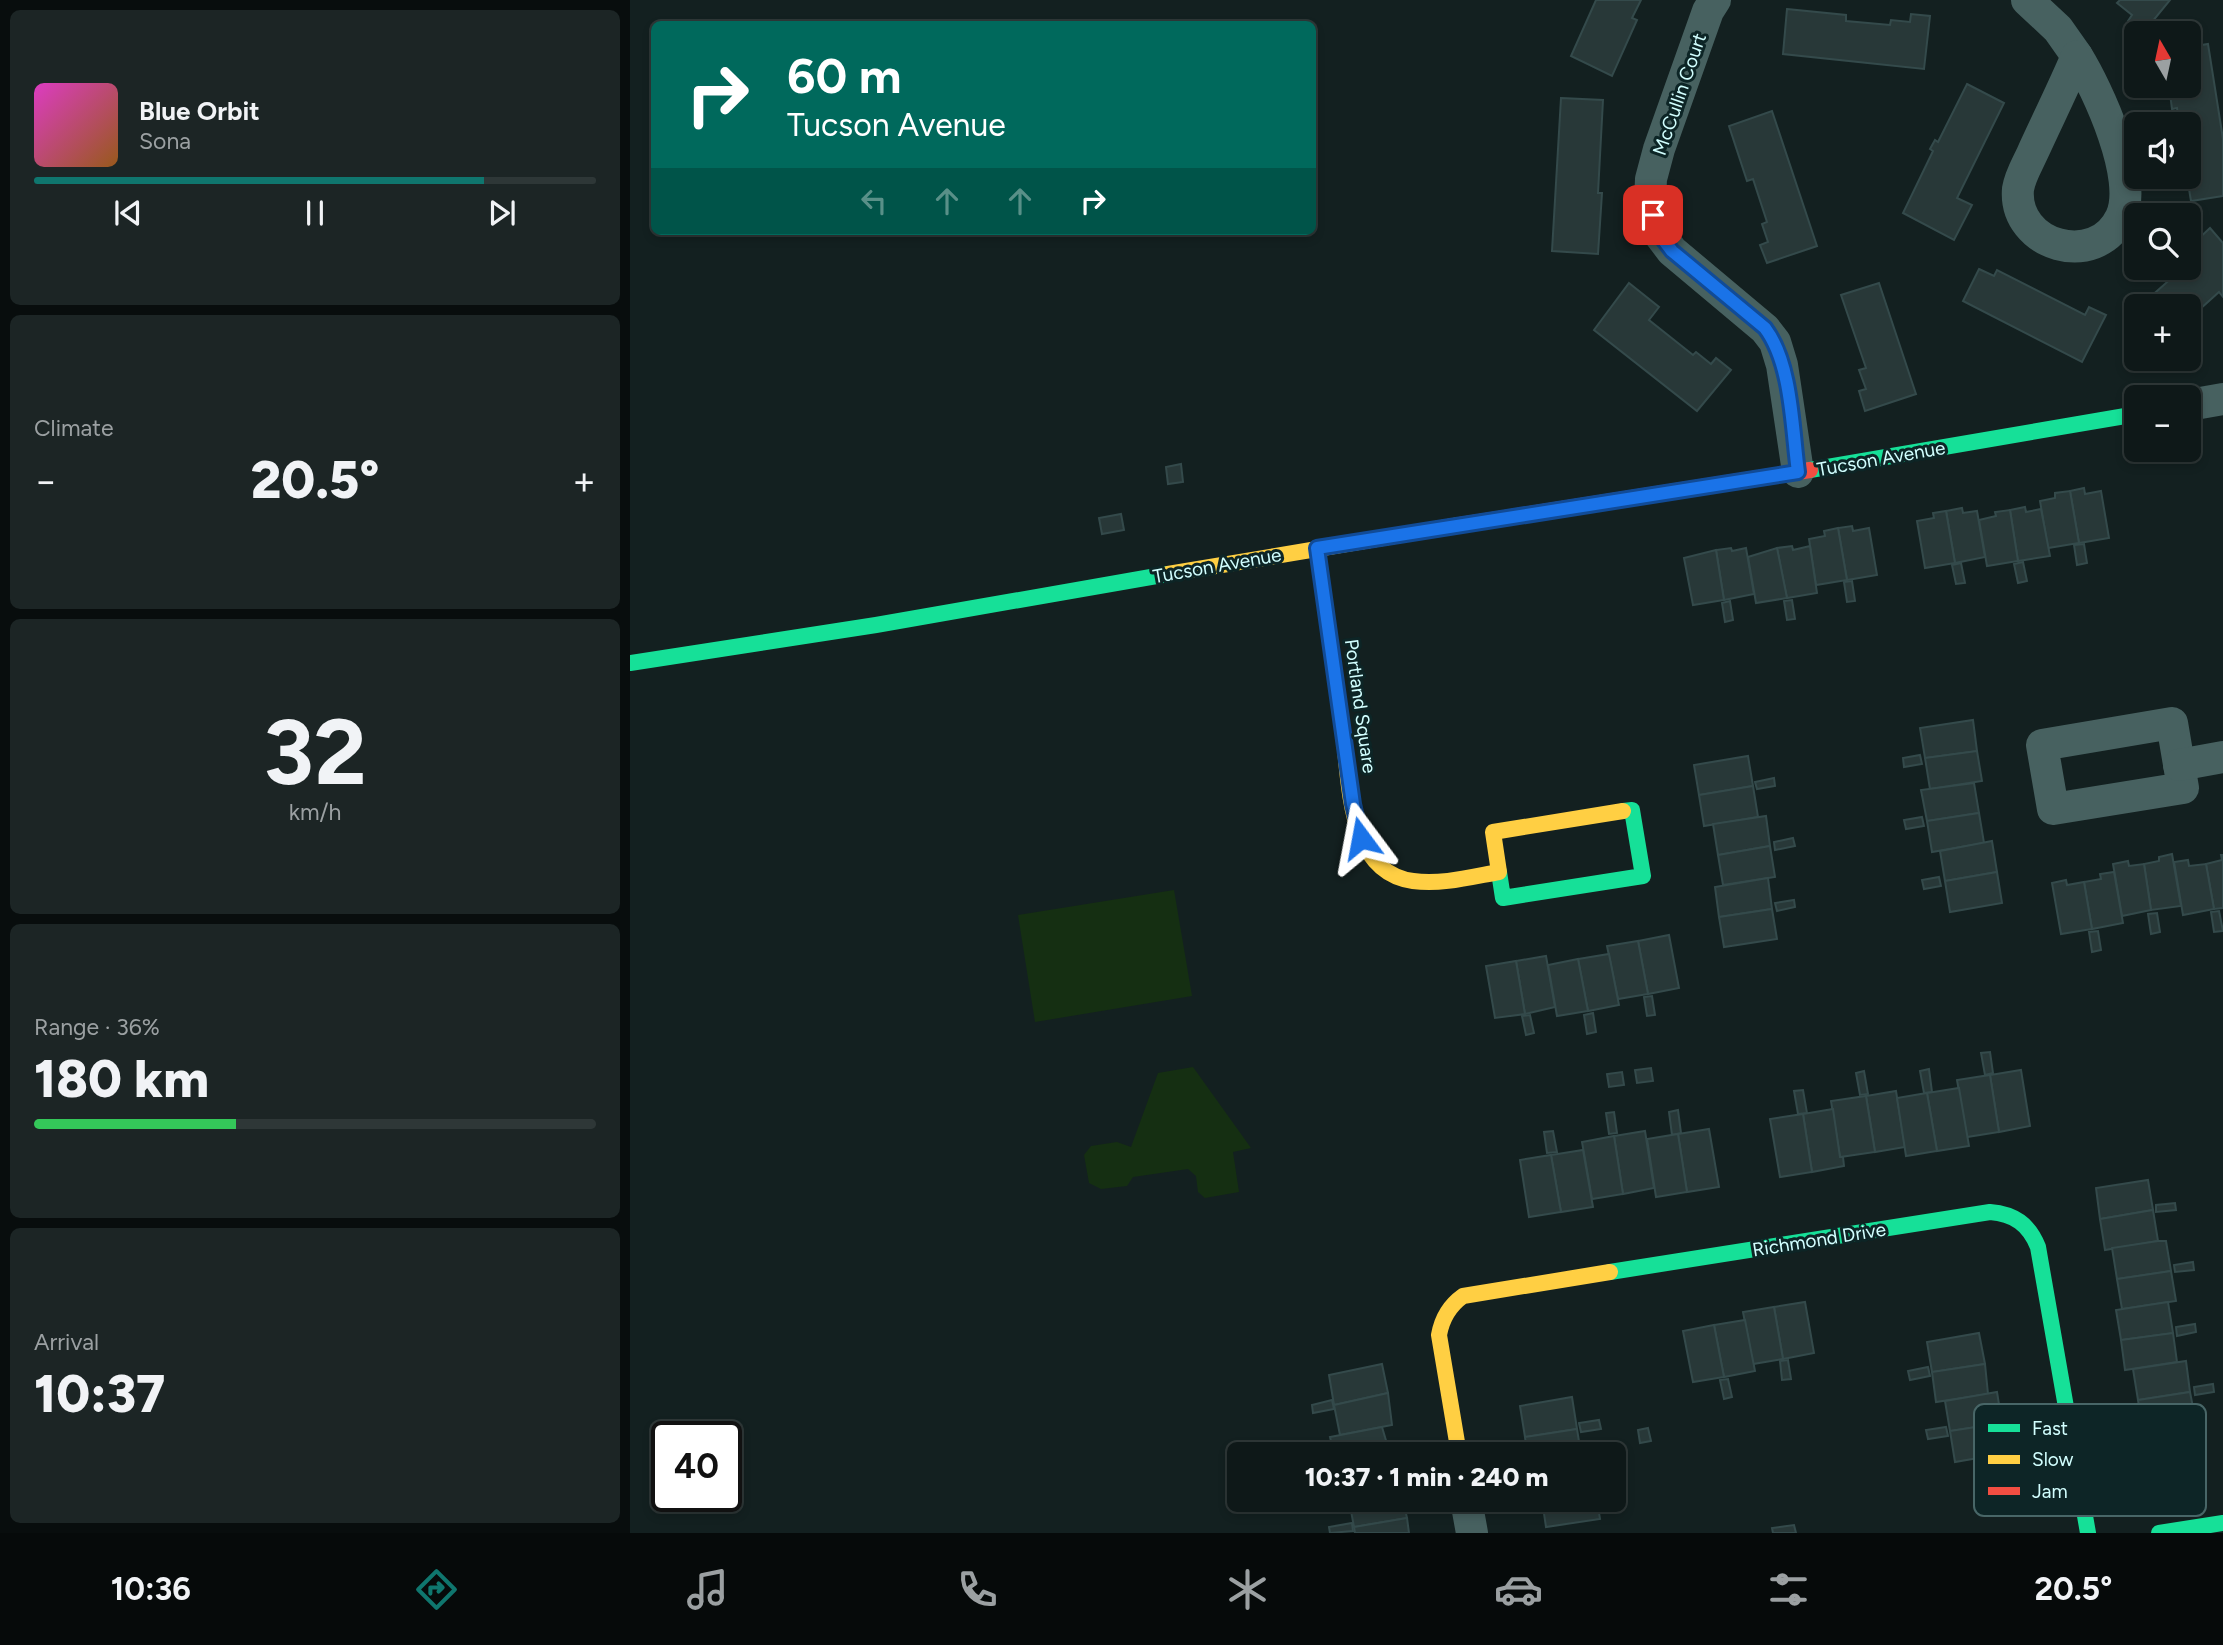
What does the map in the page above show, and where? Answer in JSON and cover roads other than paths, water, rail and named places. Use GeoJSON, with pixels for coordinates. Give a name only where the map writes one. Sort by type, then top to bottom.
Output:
{"type":"FeatureCollection","features":[{"type":"Feature","properties":{"kind":"street","name":"McCullin Court"},"geometry":{"type":"LineString","coordinates":[[1715,0],[1708,11],[1659,149],[1651,179],[1650,201],[1656,230],[1672,251],[1765,328],[1775,342],[1782,365],[1798,472]]}},
{"type":"Feature","properties":{"kind":"street"},"geometry":{"type":"LineString","coordinates":[[2027,0],[2058,29],[2077,56],[2093,83],[2105,109],[2126,192],[2121,216],[2114,229],[2102,239],[2088,245],[2071,247],[2055,245],[2039,237],[2028,225],[2019,202],[2018,189],[2025,168],[2077,56]]}},
{"type":"Feature","properties":{"kind":"street"},"geometry":{"type":"LineString","coordinates":[[2201,403],[2223,399]]}},
{"type":"Feature","properties":{"kind":"street","name":"Tucson Avenue"},"geometry":{"type":"LineString","coordinates":[[630,663],[2124,416]]}},
{"type":"Feature","properties":{"kind":"street","name":"Portland Square"},"geometry":{"type":"LineString","coordinates":[[1317,548],[1353,804],[1361,838],[1369,856],[1389,874],[1418,882],[1446,881],[1499,872]]}},
{"type":"Feature","properties":{"kind":"street"},"geometry":{"type":"LineString","coordinates":[[2179,765],[2223,757]]}},
{"type":"Feature","properties":{"kind":"street"},"geometry":{"type":"LineString","coordinates":[[1632,810],[1643,876],[1503,898],[1499,872],[1493,832],[1632,810]]}},
{"type":"Feature","properties":{"kind":"street","name":"Richmond Drive"},"geometry":{"type":"LineString","coordinates":[[1457,1442],[1439,1335],[1446,1311],[1463,1296],[1976,1214],[2004,1212],[2025,1223],[2034,1234],[2065,1404]]}},
{"type":"Feature","properties":{"kind":"street"},"geometry":{"type":"LineString","coordinates":[[1468,1512],[1472,1533]]}},
{"type":"Feature","properties":{"kind":"street"},"geometry":{"type":"LineString","coordinates":[[2159,1533],[2223,1522]]}}]}
